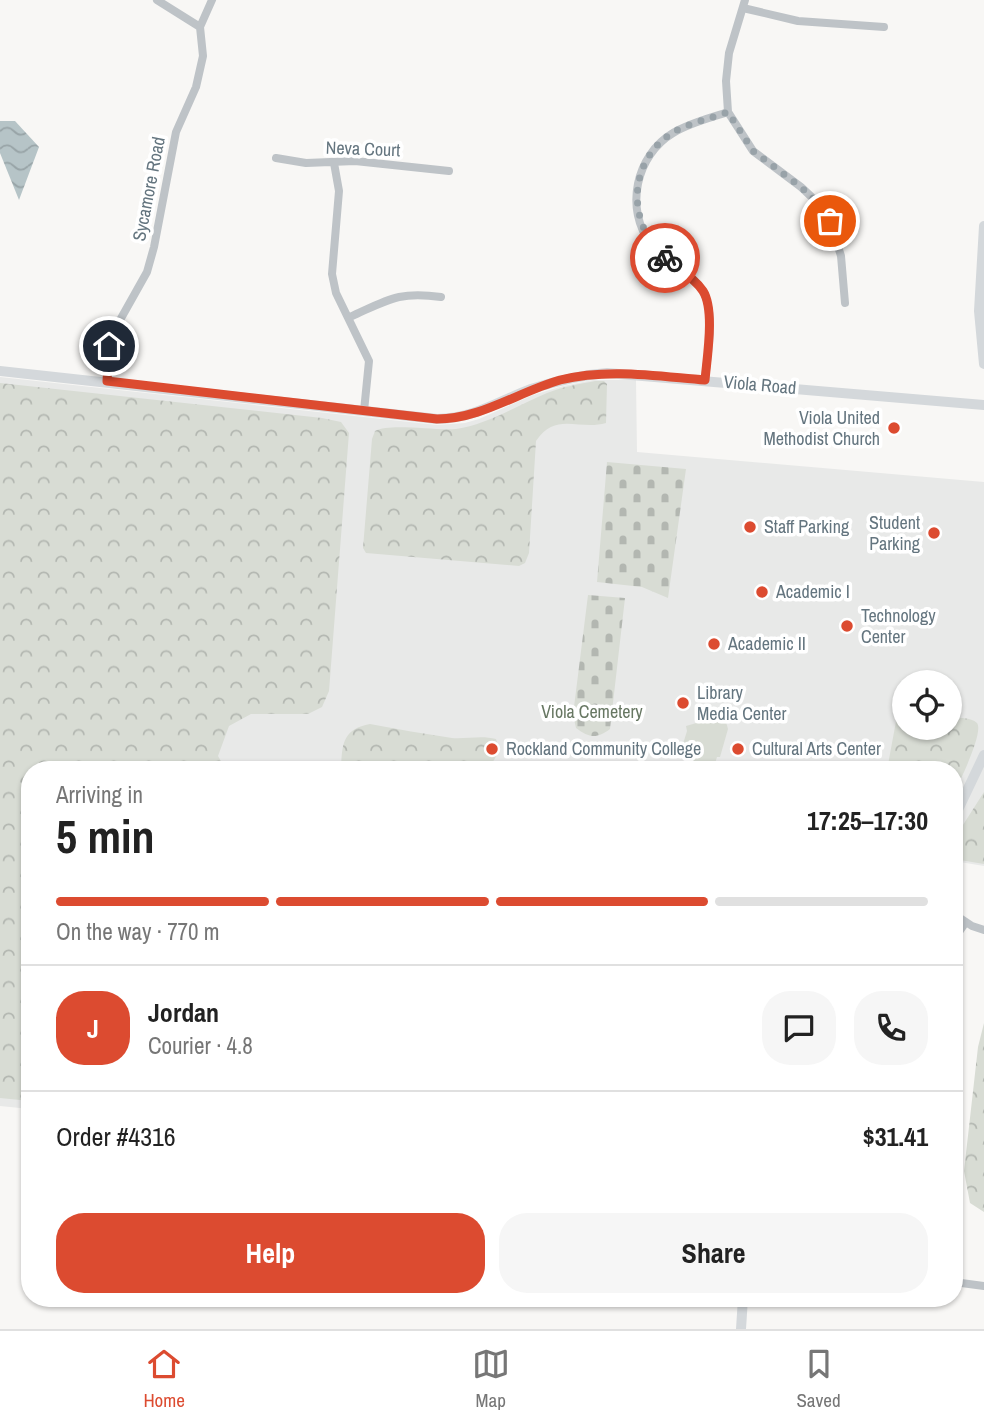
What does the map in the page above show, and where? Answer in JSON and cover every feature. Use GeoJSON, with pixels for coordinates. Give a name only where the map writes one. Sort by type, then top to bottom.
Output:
{"type":"FeatureCollection","features":[{"type":"Feature","properties":{"kind":"street"},"geometry":{"type":"LineString","coordinates":[[157,0],[200,26]]}},
{"type":"Feature","properties":{"kind":"street","name":"Sycamore Road"},"geometry":{"type":"LineString","coordinates":[[107,381],[109,346],[114,328],[147,272],[154,247],[176,132],[197,87],[203,55],[200,26],[212,0]]}},
{"type":"Feature","properties":{"kind":"street"},"geometry":{"type":"LineString","coordinates":[[845,303],[841,256],[830,221],[818,203],[801,187],[753,151],[728,112],[726,81],[729,53],[744,4],[798,21],[884,27]]}},
{"type":"Feature","properties":{"kind":"street"},"geometry":{"type":"LineString","coordinates":[[705,380],[708,308],[704,293],[649,242],[638,214],[636,198],[640,172],[661,141],[685,127],[728,112]]}},
{"type":"Feature","properties":{"kind":"street","name":"Neva Court"},"geometry":{"type":"LineString","coordinates":[[276,159],[306,163],[355,161],[449,171]]}},
{"type":"Feature","properties":{"kind":"street"},"geometry":{"type":"LineString","coordinates":[[334,163],[339,191],[332,274],[336,293],[350,317],[369,361],[364,411]]}},
{"type":"Feature","properties":{"kind":"street"},"geometry":{"type":"LineString","coordinates":[[984,226],[979,319],[984,364]]}},
{"type":"Feature","properties":{"kind":"street"},"geometry":{"type":"LineString","coordinates":[[350,317],[402,295],[416,293],[441,297]]}},
{"type":"Feature","properties":{"kind":"street","name":"Viola Road"},"geometry":{"type":"LineString","coordinates":[[0,371],[451,419],[477,414],[546,384],[585,375],[622,373],[984,405]]}},
{"type":"Feature","properties":{"kind":"street"},"geometry":{"type":"LineString","coordinates":[[963,798],[984,755]]}},
{"type":"Feature","properties":{"kind":"street"},"geometry":{"type":"LineString","coordinates":[[963,920],[984,930]]}},
{"type":"Feature","properties":{"kind":"street"},"geometry":{"type":"LineString","coordinates":[[963,926],[966,922]]}},
{"type":"Feature","properties":{"kind":"street"},"geometry":{"type":"LineString","coordinates":[[963,1283],[984,1286]]}},
{"type":"Feature","properties":{"kind":"street"},"geometry":{"type":"LineString","coordinates":[[741,1329],[742,1307]]}},
{"type":"Feature","properties":{"kind":"shaded area","name":"Rockland Community College"},"geometry":{"type":"Polygon","coordinates":[[[0,377],[437,425],[479,419],[533,395],[563,386],[593,380],[636,380],[637,452],[984,482],[984,866],[963,862],[963,761],[21,761],[21,1108],[0,1106],[0,377]]]}},
{"type":"Feature","properties":{"kind":"green space"},"geometry":{"type":"Polygon","coordinates":[[[604,381],[607,384],[606,423],[560,424],[544,432],[536,441],[529,553],[525,563],[519,566],[366,553],[363,548],[372,439],[375,431],[402,427],[468,427],[553,391],[604,381]]]}},
{"type":"Feature","properties":{"kind":"green space"},"geometry":{"type":"Polygon","coordinates":[[[0,383],[341,422],[349,433],[329,691],[322,707],[308,714],[251,714],[229,726],[218,756],[221,761],[21,761],[21,1100],[0,1098],[0,383]]]}},
{"type":"Feature","properties":{"kind":"green space"},"geometry":{"type":"Polygon","coordinates":[[[607,462],[686,469],[668,598],[642,587],[597,582],[607,462]]]}},
{"type":"Feature","properties":{"kind":"green space","name":"Viola Cemetery"},"geometry":{"type":"Polygon","coordinates":[[[588,595],[625,598],[610,729],[593,736],[576,728],[573,715],[588,595]]]}},
{"type":"Feature","properties":{"kind":"green space"},"geometry":{"type":"Polygon","coordinates":[[[724,715],[728,729],[720,757],[716,761],[687,761],[690,750],[683,744],[686,726],[724,715]]]}},
{"type":"Feature","properties":{"kind":"green space"},"geometry":{"type":"Polygon","coordinates":[[[962,718],[977,723],[977,736],[963,774],[963,761],[889,761],[893,740],[962,740],[962,718]]]}},
{"type":"Feature","properties":{"kind":"green space"},"geometry":{"type":"Polygon","coordinates":[[[370,724],[452,738],[496,739],[497,752],[493,761],[342,761],[345,740],[361,726],[370,724]]]}},
{"type":"Feature","properties":{"kind":"green space"},"geometry":{"type":"Polygon","coordinates":[[[984,792],[984,864],[963,860],[963,825],[984,792]]]}},
{"type":"Feature","properties":{"kind":"green space"},"geometry":{"type":"Polygon","coordinates":[[[984,1023],[984,1212],[970,1203],[964,1171],[978,1047],[984,1023]]]}},
{"type":"Feature","properties":{"kind":"water"},"geometry":{"type":"Polygon","coordinates":[[[0,121],[15,121],[39,147],[19,200],[0,153],[0,121]]]}},
{"type":"Feature","properties":{"kind":"way so far"},"geometry":{"type":"LineString","coordinates":[[665,258],[649,242],[642,228],[636,198],[640,172],[649,155],[673,132],[728,112],[753,151],[801,187],[818,203],[830,221]]}},
{"type":"Feature","properties":{"kind":"place","name":"Viola United Methodist Church"},"geometry":{"type":"Point","coordinates":[894,428]}},
{"type":"Feature","properties":{"kind":"place","name":"Staff Parking"},"geometry":{"type":"Point","coordinates":[750,527]}},
{"type":"Feature","properties":{"kind":"place","name":"Student Parking"},"geometry":{"type":"Point","coordinates":[934,533]}},
{"type":"Feature","properties":{"kind":"place","name":"Academic I"},"geometry":{"type":"Point","coordinates":[762,592]}},
{"type":"Feature","properties":{"kind":"place","name":"Technology Center"},"geometry":{"type":"Point","coordinates":[847,626]}},
{"type":"Feature","properties":{"kind":"place","name":"Academic II"},"geometry":{"type":"Point","coordinates":[714,644]}},
{"type":"Feature","properties":{"kind":"place","name":"Library Media Center"},"geometry":{"type":"Point","coordinates":[683,703]}},
{"type":"Feature","properties":{"kind":"place","name":"Rockland Community College"},"geometry":{"type":"Point","coordinates":[492,749]}},
{"type":"Feature","properties":{"kind":"place","name":"Cultural Arts Center"},"geometry":{"type":"Point","coordinates":[738,749]}},
{"type":"Feature","properties":{"kind":"route"},"geometry":{"type":"LineString","coordinates":[[109,346],[107,381],[437,419],[477,414],[531,389],[592,374],[622,373],[705,380],[708,308],[704,293],[665,258]]}}]}
